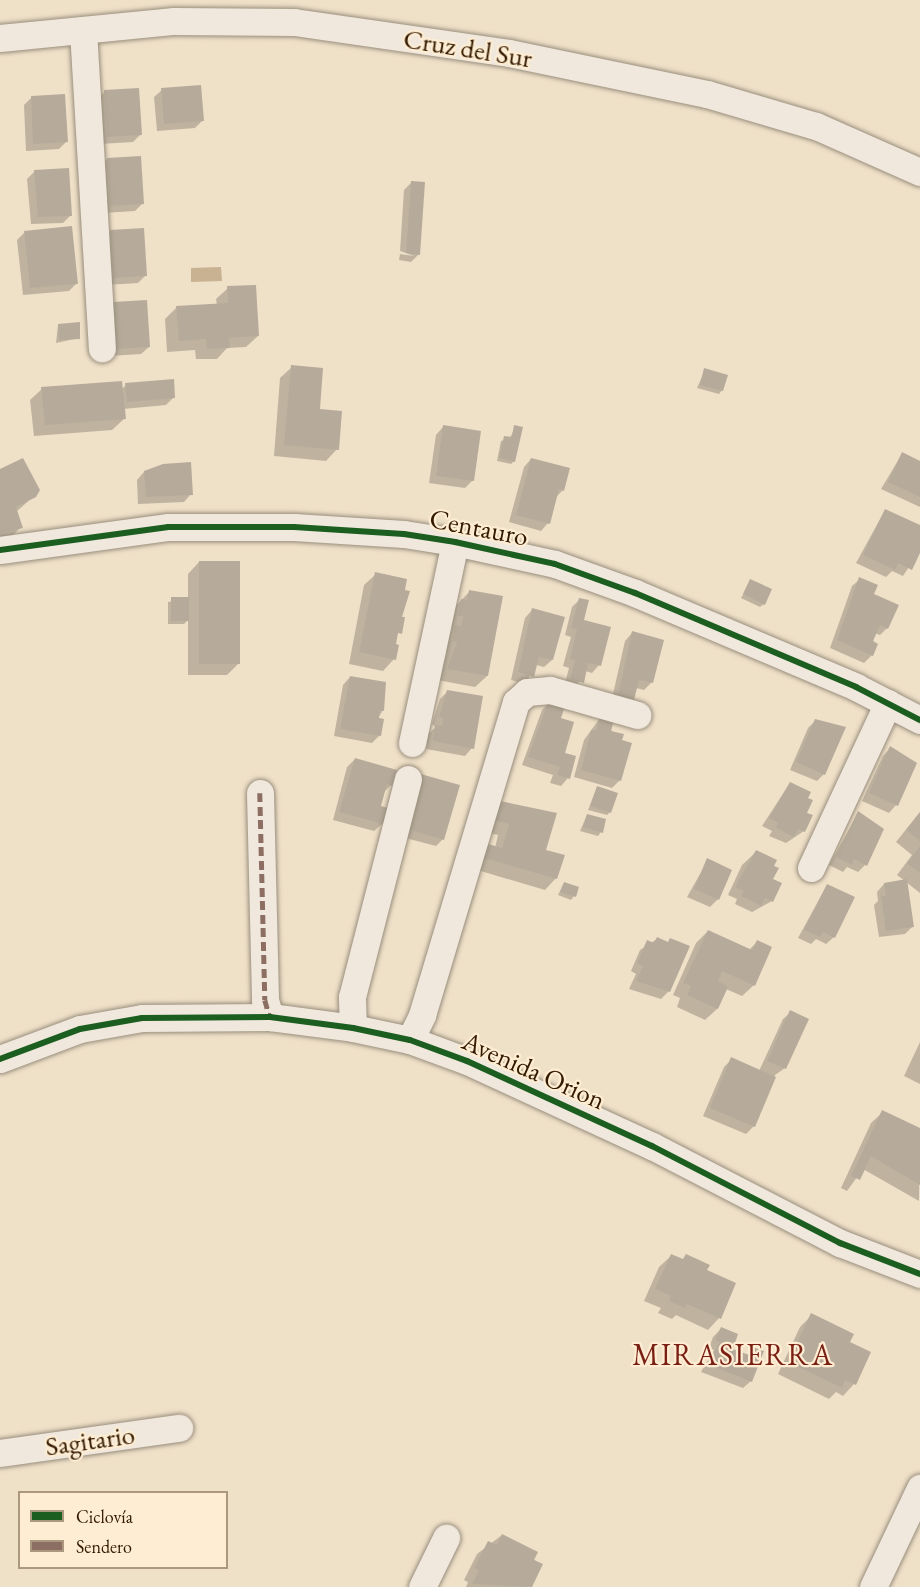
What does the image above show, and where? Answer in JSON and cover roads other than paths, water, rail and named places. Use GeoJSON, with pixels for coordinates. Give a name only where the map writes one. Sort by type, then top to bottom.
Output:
{"type":"FeatureCollection","features":[{"type":"Feature","properties":{"kind":"street","name":"Cruz del Sur"},"geometry":{"type":"LineString","coordinates":[[0,38],[174,21],[294,21],[509,53],[707,94],[816,126],[920,172]]}},
{"type":"Feature","properties":{"kind":"street"},"geometry":{"type":"LineString","coordinates":[[83,30],[102,348]]}},
{"type":"Feature","properties":{"kind":"street","name":"Centauro"},"geometry":{"type":"LineString","coordinates":[[0,550],[168,527],[294,527],[404,534],[455,542],[555,564],[635,593],[888,703],[920,720]]}},
{"type":"Feature","properties":{"kind":"street"},"geometry":{"type":"LineString","coordinates":[[412,743],[455,542]]}},
{"type":"Feature","properties":{"kind":"street"},"geometry":{"type":"LineString","coordinates":[[410,1040],[422,1015],[516,702],[527,692],[550,690],[637,715]]}},
{"type":"Feature","properties":{"kind":"street"},"geometry":{"type":"LineString","coordinates":[[811,868],[888,703]]}},
{"type":"Feature","properties":{"kind":"street"},"geometry":{"type":"LineString","coordinates":[[353,1028],[352,997],[408,779]]}},
{"type":"Feature","properties":{"kind":"street"},"geometry":{"type":"LineString","coordinates":[[260,793],[265,999],[270,1017]]}},
{"type":"Feature","properties":{"kind":"street","name":"Avenida Orion"},"geometry":{"type":"LineString","coordinates":[[0,1059],[80,1029],[142,1018],[270,1017],[353,1028],[410,1040],[467,1061],[652,1146],[840,1243],[920,1274]]}},
{"type":"Feature","properties":{"kind":"street","name":"Sagitario"},"geometry":{"type":"LineString","coordinates":[[0,1453],[179,1428]]}},
{"type":"Feature","properties":{"kind":"street"},"geometry":{"type":"LineString","coordinates":[[873,1587],[920,1488]]}},
{"type":"Feature","properties":{"kind":"street"},"geometry":{"type":"LineString","coordinates":[[422,1587],[446,1538]]}},
{"type":"Feature","properties":{"kind":"district","name":"MIRASIERRA"},"geometry":{"type":"Point","coordinates":[733,1355]}}]}
